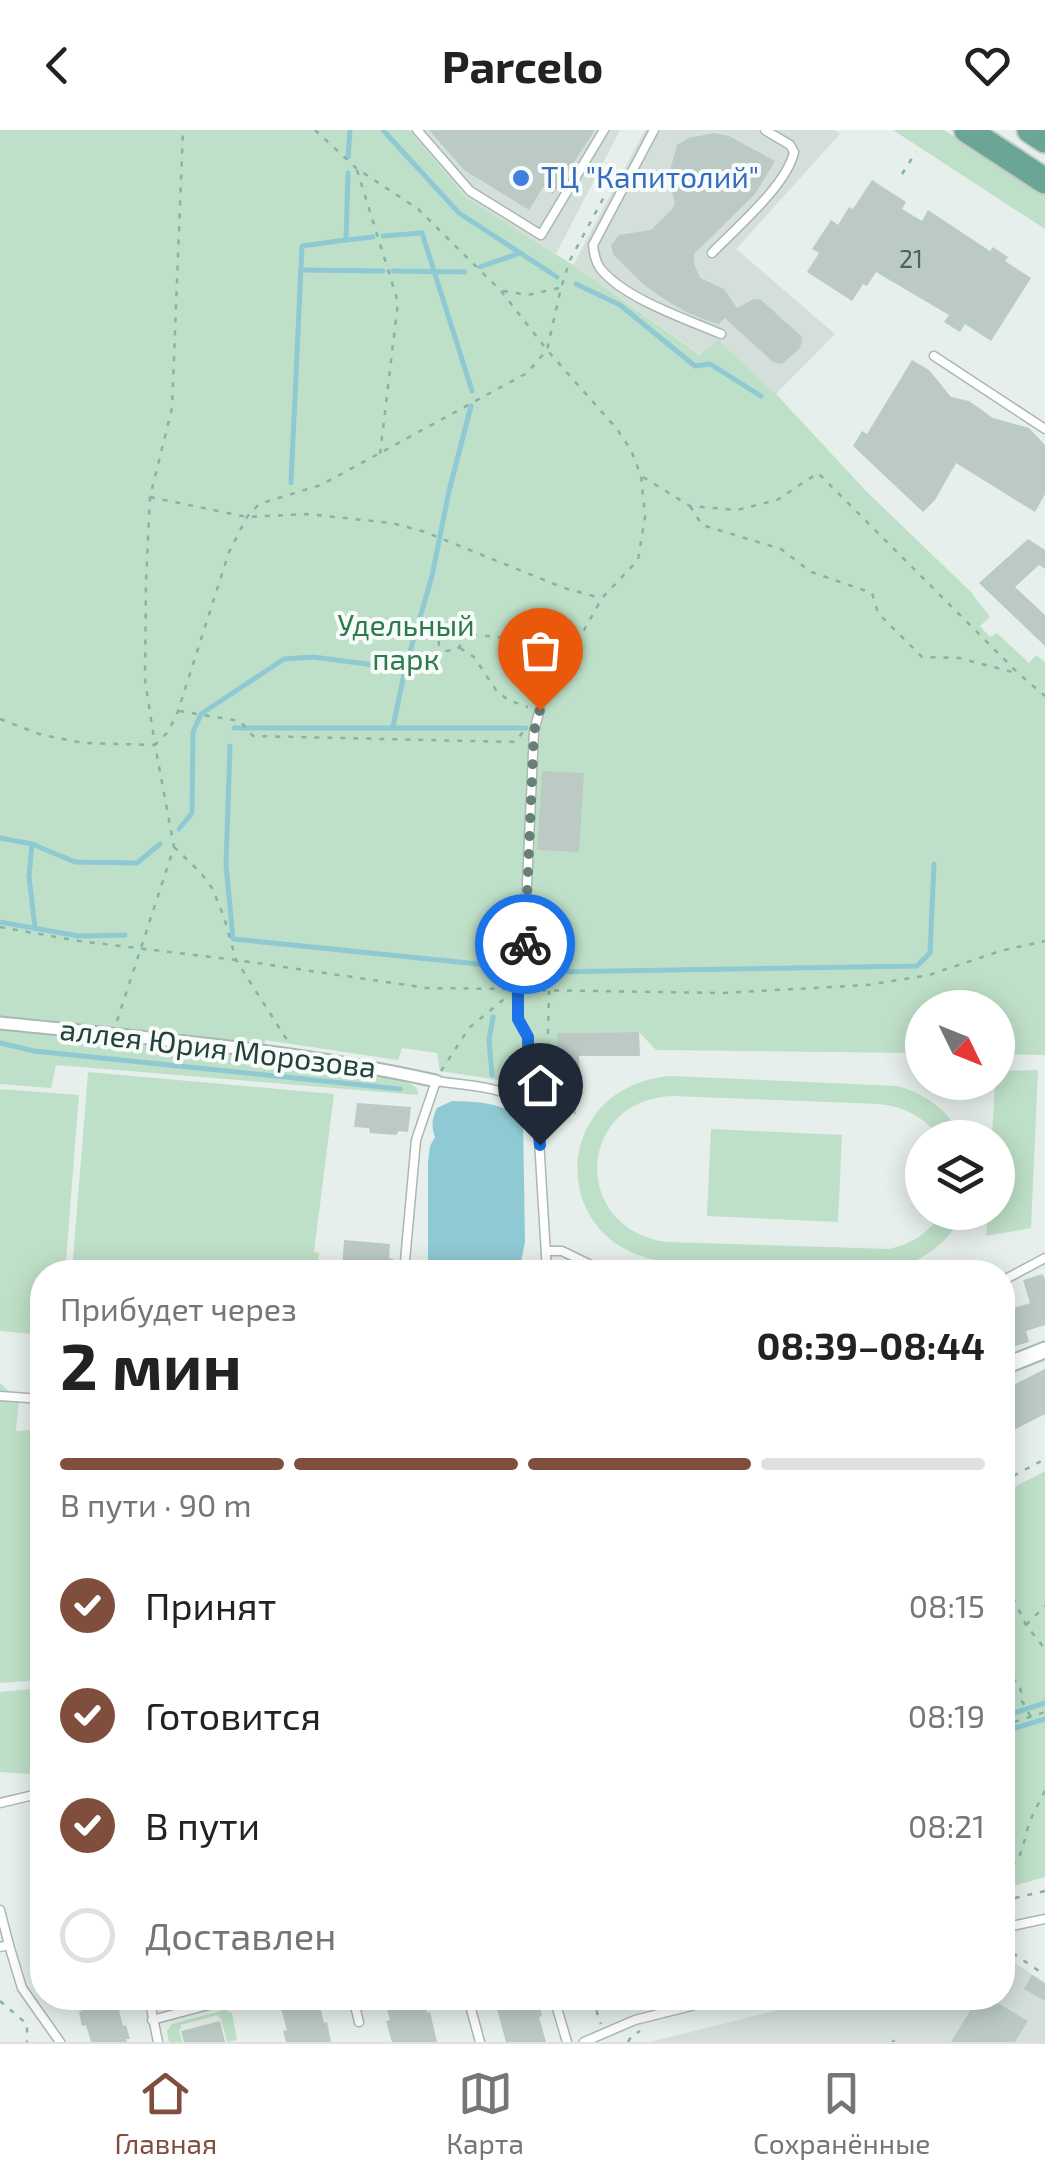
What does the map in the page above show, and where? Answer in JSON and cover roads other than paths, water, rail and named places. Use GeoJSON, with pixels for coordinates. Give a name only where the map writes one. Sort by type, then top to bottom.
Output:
{"type":"FeatureCollection","features":[{"type":"Feature","properties":{"kind":"main road"},"geometry":{"type":"LineString","coordinates":[[967,130],[1045,181]]}},
{"type":"Feature","properties":{"kind":"main road"},"geometry":{"type":"LineString","coordinates":[[1030,130],[1045,140]]}},
{"type":"Feature","properties":{"kind":"street","name":"аллея Юрия Морозова"},"geometry":{"type":"LineString","coordinates":[[0,1022],[296,1054],[436,1081]]}},
{"type":"Feature","properties":{"kind":"street"},"geometry":{"type":"LineString","coordinates":[[1015,1362],[1045,1350]]}},
{"type":"Feature","properties":{"kind":"lane"},"geometry":{"type":"LineString","coordinates":[[417,130],[470,191],[541,235],[604,130]]}},
{"type":"Feature","properties":{"kind":"lane"},"geometry":{"type":"LineString","coordinates":[[654,130],[593,245],[596,264],[649,304],[721,334]]}},
{"type":"Feature","properties":{"kind":"lane"},"geometry":{"type":"LineString","coordinates":[[712,253],[772,191],[792,164],[794,152],[790,145],[765,130]]}},
{"type":"Feature","properties":{"kind":"lane"},"geometry":{"type":"LineString","coordinates":[[934,356],[1045,429]]}},
{"type":"Feature","properties":{"kind":"lane"},"geometry":{"type":"LineString","coordinates":[[529,1106],[528,1037],[518,1019],[518,989],[524,950],[534,731],[540,710]]}},
{"type":"Feature","properties":{"kind":"lane"},"geometry":{"type":"LineString","coordinates":[[405,1260],[416,1140],[436,1081],[508,1092],[529,1106],[538,1123],[546,1260]]}},
{"type":"Feature","properties":{"kind":"lane"},"geometry":{"type":"LineString","coordinates":[[546,1251],[562,1251],[580,1260]]}},
{"type":"Feature","properties":{"kind":"lane"},"geometry":{"type":"LineString","coordinates":[[1015,1274],[1045,1258]]}},
{"type":"Feature","properties":{"kind":"lane"},"geometry":{"type":"LineString","coordinates":[[0,1396],[30,1398]]}},
{"type":"Feature","properties":{"kind":"lane"},"geometry":{"type":"LineString","coordinates":[[0,1804],[30,1796]]}},
{"type":"Feature","properties":{"kind":"lane"},"geometry":{"type":"LineString","coordinates":[[0,1910],[4,1946],[30,1999]]}},
{"type":"Feature","properties":{"kind":"lane"},"geometry":{"type":"LineString","coordinates":[[1015,1925],[1045,1919]]}},
{"type":"Feature","properties":{"kind":"lane"},"geometry":{"type":"LineString","coordinates":[[37,2010],[60,2042]]}},
{"type":"Feature","properties":{"kind":"lane"},"geometry":{"type":"LineString","coordinates":[[151,2010],[158,2042]]}},
{"type":"Feature","properties":{"kind":"lane"},"geometry":{"type":"LineString","coordinates":[[152,2020],[190,2010]]}},
{"type":"Feature","properties":{"kind":"lane"},"geometry":{"type":"LineString","coordinates":[[356,2010],[359,2022]]}},
{"type":"Feature","properties":{"kind":"lane"},"geometry":{"type":"LineString","coordinates":[[471,2010],[480,2042]]}},
{"type":"Feature","properties":{"kind":"lane"},"geometry":{"type":"LineString","coordinates":[[558,2010],[567,2042]]}},
{"type":"Feature","properties":{"kind":"lane"},"geometry":{"type":"LineString","coordinates":[[584,2042],[635,2020],[675,2010]]}},
{"type":"Feature","properties":{"kind":"water"},"geometry":{"type":"Polygon","coordinates":[[[452,1101],[481,1103],[509,1110],[523,1122],[525,1242],[521,1260],[428,1260],[428,1162],[437,1108],[452,1101]]]}},
{"type":"Feature","properties":{"kind":"waterway"},"geometry":{"type":"LineString","coordinates":[[348,157],[350,130]]}},
{"type":"Feature","properties":{"kind":"waterway"},"geometry":{"type":"LineString","coordinates":[[383,130],[459,213],[557,277]]}},
{"type":"Feature","properties":{"kind":"waterway"},"geometry":{"type":"LineString","coordinates":[[291,483],[302,246],[346,240],[348,173]]}},
{"type":"Feature","properties":{"kind":"waterway"},"geometry":{"type":"LineString","coordinates":[[383,236],[422,233],[472,391]]}},
{"type":"Feature","properties":{"kind":"waterway"},"geometry":{"type":"LineString","coordinates":[[346,240],[373,237]]}},
{"type":"Feature","properties":{"kind":"waterway"},"geometry":{"type":"LineString","coordinates":[[480,267],[520,253]]}},
{"type":"Feature","properties":{"kind":"waterway"},"geometry":{"type":"LineString","coordinates":[[301,270],[383,271]]}},
{"type":"Feature","properties":{"kind":"waterway"},"geometry":{"type":"LineString","coordinates":[[393,271],[465,272]]}},
{"type":"Feature","properties":{"kind":"waterway"},"geometry":{"type":"LineString","coordinates":[[576,284],[620,305],[695,366],[710,364],[761,396]]}},
{"type":"Feature","properties":{"kind":"waterway"},"geometry":{"type":"LineString","coordinates":[[393,727],[471,406]]}},
{"type":"Feature","properties":{"kind":"waterway"},"geometry":{"type":"LineString","coordinates":[[179,829],[192,813],[193,732],[201,714],[284,659],[313,657],[405,669]]}},
{"type":"Feature","properties":{"kind":"waterway"},"geometry":{"type":"LineString","coordinates":[[234,728],[526,728]]}},
{"type":"Feature","properties":{"kind":"waterway"},"geometry":{"type":"LineString","coordinates":[[230,746],[226,864],[233,939],[518,968]]}},
{"type":"Feature","properties":{"kind":"waterway"},"geometry":{"type":"LineString","coordinates":[[0,838],[32,844],[75,862],[137,863],[160,844]]}},
{"type":"Feature","properties":{"kind":"waterway"},"geometry":{"type":"LineString","coordinates":[[32,844],[29,876],[35,928]]}},
{"type":"Feature","properties":{"kind":"waterway"},"geometry":{"type":"LineString","coordinates":[[550,972],[917,966],[930,953],[934,864]]}},
{"type":"Feature","properties":{"kind":"waterway"},"geometry":{"type":"LineString","coordinates":[[0,922],[78,936],[125,935]]}},
{"type":"Feature","properties":{"kind":"waterway"},"geometry":{"type":"LineString","coordinates":[[492,1075],[489,1040],[493,1017]]}},
{"type":"Feature","properties":{"kind":"waterway"},"geometry":{"type":"LineString","coordinates":[[0,1043],[34,1051],[400,1089]]}},
{"type":"Feature","properties":{"kind":"waterway"},"geometry":{"type":"LineString","coordinates":[[1015,1713],[1045,1703]]}},
{"type":"Feature","properties":{"kind":"waterway"},"geometry":{"type":"LineString","coordinates":[[1015,1728],[1045,1719]]}},
{"type":"Feature","properties":{"kind":"place","name":"ТЦ \"Капитолий\""},"geometry":{"type":"Point","coordinates":[521,178]}},
{"type":"Feature","properties":{"kind":"park label","name":"Удельный парк"},"geometry":{"type":"Point","coordinates":[406,643]}}]}
